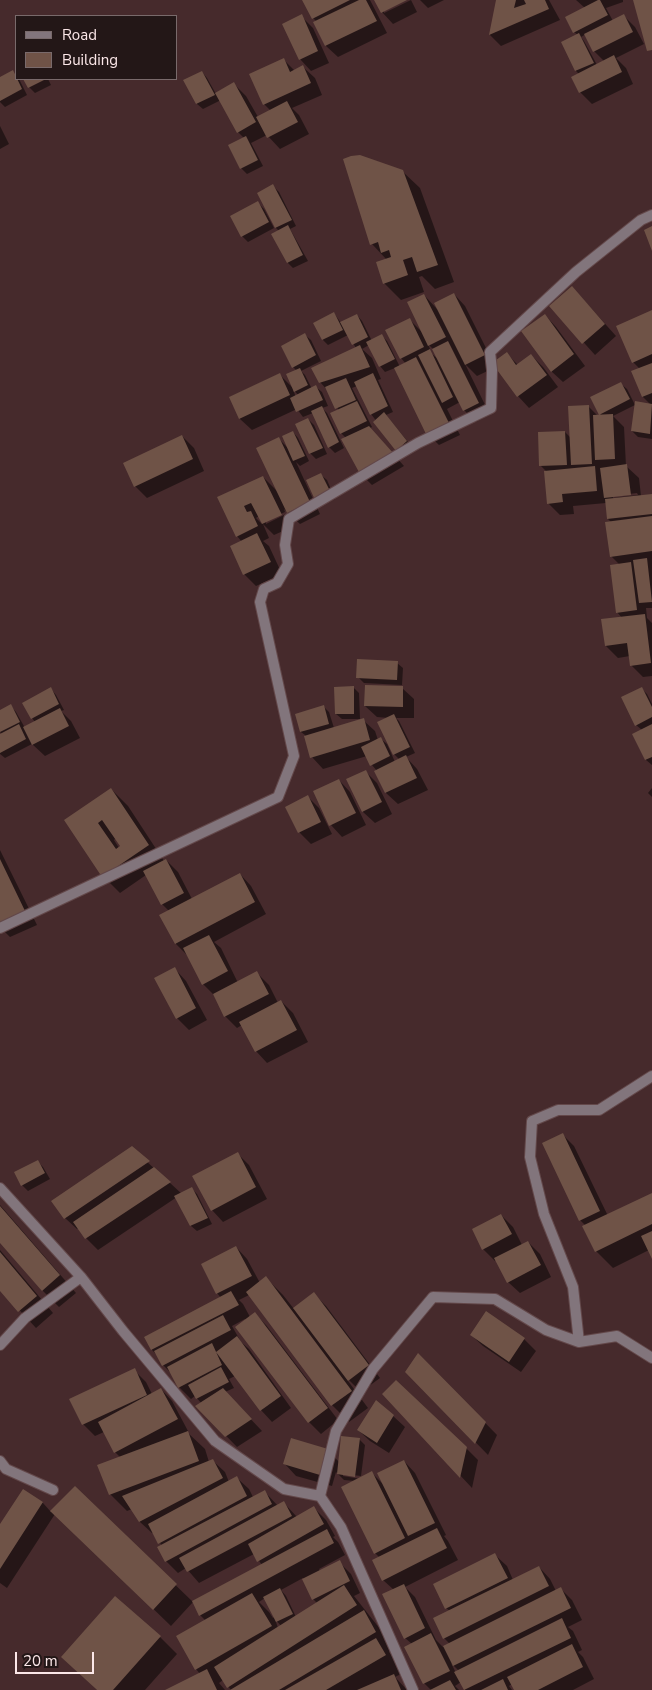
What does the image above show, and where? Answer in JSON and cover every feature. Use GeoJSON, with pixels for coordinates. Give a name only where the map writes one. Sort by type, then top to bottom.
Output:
{"type":"FeatureCollection","features":[{"type":"Feature","properties":{"kind":"street"},"geometry":{"type":"LineString","coordinates":[[0,928],[278,797],[294,756],[260,602],[264,589],[278,583],[288,564],[285,544],[289,519],[418,443],[491,408],[492,370],[490,352],[576,272],[641,220],[652,215]]}},
{"type":"Feature","properties":{"kind":"street"},"geometry":{"type":"LineString","coordinates":[[579,1342],[573,1287],[544,1214],[530,1157],[532,1121],[558,1110],[599,1110],[652,1076]]}},
{"type":"Feature","properties":{"kind":"street"},"geometry":{"type":"LineString","coordinates":[[0,1188],[81,1278],[215,1441],[284,1489],[320,1496],[341,1527],[413,1690]]}},
{"type":"Feature","properties":{"kind":"street"},"geometry":{"type":"LineString","coordinates":[[0,1345],[25,1318],[81,1278]]}},
{"type":"Feature","properties":{"kind":"street"},"geometry":{"type":"LineString","coordinates":[[320,1496],[336,1431],[372,1369],[433,1297],[495,1299],[546,1330],[579,1342],[617,1336],[652,1358]]}},
{"type":"Feature","properties":{"kind":"street"},"geometry":{"type":"LineString","coordinates":[[0,1461],[6,1468],[53,1490]]}},
{"type":"Feature","properties":{"kind":"building"},"geometry":{"type":"Polygon","coordinates":[[[302,0],[350,0],[312,19],[302,0]]]}},
{"type":"Feature","properties":{"kind":"building"},"geometry":{"type":"Polygon","coordinates":[[[359,0],[366,0],[377,21],[325,46],[313,22],[359,0]]]}},
{"type":"Feature","properties":{"kind":"building"},"geometry":{"type":"Polygon","coordinates":[[[374,0],[407,0],[381,13],[374,0]]]}},
{"type":"Feature","properties":{"kind":"building"},"geometry":{"type":"Polygon","coordinates":[[[496,0],[516,0],[514,8],[526,4],[524,0],[545,0],[549,9],[489,35],[496,0]]]}},
{"type":"Feature","properties":{"kind":"building"},"geometry":{"type":"Polygon","coordinates":[[[600,0],[608,15],[573,33],[565,17],[600,0]]]}},
{"type":"Feature","properties":{"kind":"building"},"geometry":{"type":"Polygon","coordinates":[[[633,0],[652,0],[652,50],[647,51],[633,0]]]}},
{"type":"Feature","properties":{"kind":"building"},"geometry":{"type":"Polygon","coordinates":[[[302,14],[318,51],[299,60],[282,24],[302,14]]]}},
{"type":"Feature","properties":{"kind":"building"},"geometry":{"type":"Polygon","coordinates":[[[624,14],[633,32],[593,52],[584,34],[624,14]]]}},
{"type":"Feature","properties":{"kind":"building"},"geometry":{"type":"Polygon","coordinates":[[[579,33],[594,63],[575,71],[561,42],[579,33]]]}},
{"type":"Feature","properties":{"kind":"building"},"geometry":{"type":"Polygon","coordinates":[[[614,55],[622,72],[579,93],[571,77],[614,55]]]}},
{"type":"Feature","properties":{"kind":"building"},"geometry":{"type":"Polygon","coordinates":[[[284,58],[290,72],[303,65],[311,83],[263,105],[249,74],[284,58]]]}},
{"type":"Feature","properties":{"kind":"building"},"geometry":{"type":"Polygon","coordinates":[[[13,70],[15,80],[18,80],[22,89],[0,101],[0,77],[13,70]]]}},
{"type":"Feature","properties":{"kind":"building"},"geometry":{"type":"Polygon","coordinates":[[[202,71],[215,95],[196,104],[183,80],[202,71]]]}},
{"type":"Feature","properties":{"kind":"building"},"geometry":{"type":"Polygon","coordinates":[[[24,80],[44,80],[28,88],[24,80]]]}},
{"type":"Feature","properties":{"kind":"building"},"geometry":{"type":"Polygon","coordinates":[[[234,82],[256,122],[237,133],[215,93],[234,82]]]}},
{"type":"Feature","properties":{"kind":"building"},"geometry":{"type":"Polygon","coordinates":[[[287,101],[298,122],[267,138],[256,117],[287,101]]]}},
{"type":"Feature","properties":{"kind":"building"},"geometry":{"type":"Polygon","coordinates":[[[246,136],[258,160],[240,169],[228,145],[246,136]]]}},
{"type":"Feature","properties":{"kind":"building"},"geometry":{"type":"Polygon","coordinates":[[[360,155],[403,170],[438,265],[417,272],[412,257],[403,260],[408,275],[383,284],[376,262],[391,257],[389,250],[381,253],[378,242],[370,245],[343,159],[360,155]]]}},
{"type":"Feature","properties":{"kind":"building"},"geometry":{"type":"Polygon","coordinates":[[[273,184],[292,220],[275,228],[257,193],[273,184]]]}},
{"type":"Feature","properties":{"kind":"building"},"geometry":{"type":"Polygon","coordinates":[[[258,201],[269,222],[241,237],[230,216],[258,201]]]}},
{"type":"Feature","properties":{"kind":"building"},"geometry":{"type":"Polygon","coordinates":[[[288,225],[303,255],[287,263],[271,234],[288,225]]]}},
{"type":"Feature","properties":{"kind":"building"},"geometry":{"type":"Polygon","coordinates":[[[652,226],[652,251],[644,230],[652,226]]]}},
{"type":"Feature","properties":{"kind":"building"},"geometry":{"type":"Polygon","coordinates":[[[572,286],[605,324],[582,344],[549,306],[572,286]]]}},
{"type":"Feature","properties":{"kind":"building"},"geometry":{"type":"Polygon","coordinates":[[[454,293],[485,355],[465,365],[434,303],[454,293]]]}},
{"type":"Feature","properties":{"kind":"building"},"geometry":{"type":"Polygon","coordinates":[[[424,294],[446,337],[428,346],[407,302],[424,294]]]}},
{"type":"Feature","properties":{"kind":"building"},"geometry":{"type":"Polygon","coordinates":[[[652,310],[652,354],[632,363],[616,326],[652,310]]]}},
{"type":"Feature","properties":{"kind":"building"},"geometry":{"type":"Polygon","coordinates":[[[334,312],[343,330],[322,340],[313,323],[334,312]]]}},
{"type":"Feature","properties":{"kind":"building"},"geometry":{"type":"Polygon","coordinates":[[[357,314],[368,337],[352,345],[340,322],[357,314]]]}},
{"type":"Feature","properties":{"kind":"building"},"geometry":{"type":"Polygon","coordinates":[[[545,314],[574,354],[551,372],[521,331],[545,314]]]}},
{"type":"Feature","properties":{"kind":"building"},"geometry":{"type":"Polygon","coordinates":[[[410,318],[424,347],[400,359],[385,330],[410,318]]]}},
{"type":"Feature","properties":{"kind":"building"},"geometry":{"type":"Polygon","coordinates":[[[305,333],[316,355],[292,368],[281,346],[305,333]]]}},
{"type":"Feature","properties":{"kind":"building"},"geometry":{"type":"Polygon","coordinates":[[[382,334],[395,359],[379,367],[366,342],[382,334]]]}},
{"type":"Feature","properties":{"kind":"building"},"geometry":{"type":"Polygon","coordinates":[[[448,341],[479,403],[463,411],[432,349],[448,341]]]}},
{"type":"Feature","properties":{"kind":"building"},"geometry":{"type":"Polygon","coordinates":[[[360,345],[370,367],[319,383],[311,368],[360,345]]]}},
{"type":"Feature","properties":{"kind":"building"},"geometry":{"type":"Polygon","coordinates":[[[430,349],[453,397],[442,403],[418,355],[430,349]]]}},
{"type":"Feature","properties":{"kind":"building"},"geometry":{"type":"Polygon","coordinates":[[[507,352],[516,365],[531,354],[547,375],[517,397],[492,363],[507,352]]]}},
{"type":"Feature","properties":{"kind":"building"},"geometry":{"type":"Polygon","coordinates":[[[416,357],[449,423],[426,434],[394,368],[416,357]]]}},
{"type":"Feature","properties":{"kind":"building"},"geometry":{"type":"Polygon","coordinates":[[[652,363],[652,393],[642,397],[631,371],[652,363]]]}},
{"type":"Feature","properties":{"kind":"building"},"geometry":{"type":"Polygon","coordinates":[[[300,368],[308,385],[294,392],[286,374],[300,368]]]}},
{"type":"Feature","properties":{"kind":"building"},"geometry":{"type":"Polygon","coordinates":[[[280,373],[290,395],[239,419],[229,397],[280,373]]]}},
{"type":"Feature","properties":{"kind":"building"},"geometry":{"type":"Polygon","coordinates":[[[373,373],[388,406],[370,415],[354,382],[373,373]]]}},
{"type":"Feature","properties":{"kind":"building"},"geometry":{"type":"Polygon","coordinates":[[[346,378],[356,400],[335,409],[325,387],[346,378]]]}},
{"type":"Feature","properties":{"kind":"building"},"geometry":{"type":"Polygon","coordinates":[[[621,382],[630,399],[599,415],[590,397],[621,382]]]}},
{"type":"Feature","properties":{"kind":"building"},"geometry":{"type":"Polygon","coordinates":[[[316,385],[323,400],[296,412],[290,398],[316,385]]]}},
{"type":"Feature","properties":{"kind":"building"},"geometry":{"type":"Polygon","coordinates":[[[357,401],[367,421],[340,434],[330,413],[357,401]]]}},
{"type":"Feature","properties":{"kind":"building"},"geometry":{"type":"Polygon","coordinates":[[[635,401],[652,404],[650,434],[631,431],[635,401]]]}},
{"type":"Feature","properties":{"kind":"building"},"geometry":{"type":"Polygon","coordinates":[[[589,405],[592,464],[571,465],[568,406],[589,405]]]}},
{"type":"Feature","properties":{"kind":"building"},"geometry":{"type":"Polygon","coordinates":[[[322,406],[339,442],[328,448],[311,411],[322,406]]]}},
{"type":"Feature","properties":{"kind":"building"},"geometry":{"type":"Polygon","coordinates":[[[384,412],[407,441],[396,451],[373,422],[384,412]]]}},
{"type":"Feature","properties":{"kind":"building"},"geometry":{"type":"Polygon","coordinates":[[[613,414],[615,459],[595,460],[593,415],[613,414]]]}},
{"type":"Feature","properties":{"kind":"building"},"geometry":{"type":"Polygon","coordinates":[[[308,418],[323,448],[309,454],[295,424],[308,418]]]}},
{"type":"Feature","properties":{"kind":"building"},"geometry":{"type":"Polygon","coordinates":[[[369,426],[394,454],[360,474],[341,439],[369,426]]]}},
{"type":"Feature","properties":{"kind":"building"},"geometry":{"type":"Polygon","coordinates":[[[293,431],[305,456],[293,461],[282,436],[293,431]]]}},
{"type":"Feature","properties":{"kind":"building"},"geometry":{"type":"Polygon","coordinates":[[[565,431],[567,465],[539,466],[538,432],[565,431]]]}},
{"type":"Feature","properties":{"kind":"building"},"geometry":{"type":"Polygon","coordinates":[[[182,435],[193,459],[134,487],[123,463],[182,435]]]}},
{"type":"Feature","properties":{"kind":"building"},"geometry":{"type":"Polygon","coordinates":[[[279,437],[310,502],[287,513],[256,448],[279,437]]]}},
{"type":"Feature","properties":{"kind":"building"},"geometry":{"type":"Polygon","coordinates":[[[627,464],[631,495],[604,498],[600,468],[627,464]]]}},
{"type":"Feature","properties":{"kind":"building"},"geometry":{"type":"Polygon","coordinates":[[[595,466],[597,491],[562,494],[563,502],[547,504],[544,471],[595,466]]]}},
{"type":"Feature","properties":{"kind":"building"},"geometry":{"type":"Polygon","coordinates":[[[321,473],[331,493],[315,500],[306,480],[321,473]]]}},
{"type":"Feature","properties":{"kind":"building"},"geometry":{"type":"Polygon","coordinates":[[[263,476],[282,515],[262,524],[251,503],[244,506],[247,512],[251,511],[258,526],[236,537],[217,497],[263,476]]]}},
{"type":"Feature","properties":{"kind":"building"},"geometry":{"type":"Polygon","coordinates":[[[652,494],[652,514],[607,519],[605,499],[652,494]]]}},
{"type":"Feature","properties":{"kind":"building"},"geometry":{"type":"Polygon","coordinates":[[[652,516],[652,551],[610,557],[605,522],[652,516]]]}},
{"type":"Feature","properties":{"kind":"building"},"geometry":{"type":"Polygon","coordinates":[[[257,533],[271,562],[243,575],[230,546],[257,533]]]}},
{"type":"Feature","properties":{"kind":"building"},"geometry":{"type":"Polygon","coordinates":[[[647,558],[652,602],[639,603],[633,560],[647,558]]]}},
{"type":"Feature","properties":{"kind":"building"},"geometry":{"type":"Polygon","coordinates":[[[631,562],[637,610],[616,613],[610,565],[631,562]]]}},
{"type":"Feature","properties":{"kind":"building"},"geometry":{"type":"Polygon","coordinates":[[[645,614],[651,663],[630,666],[627,643],[605,646],[601,619],[645,614]]]}},
{"type":"Feature","properties":{"kind":"building"},"geometry":{"type":"Polygon","coordinates":[[[357,659],[398,661],[397,680],[356,678],[357,659]]]}},
{"type":"Feature","properties":{"kind":"building"},"geometry":{"type":"Polygon","coordinates":[[[365,685],[403,686],[403,707],[364,706],[365,685]]]}},
{"type":"Feature","properties":{"kind":"building"},"geometry":{"type":"Polygon","coordinates":[[[354,686],[354,714],[335,714],[334,687],[354,686]]]}},
{"type":"Feature","properties":{"kind":"building"},"geometry":{"type":"Polygon","coordinates":[[[51,687],[59,704],[31,719],[22,703],[51,687]]]}},
{"type":"Feature","properties":{"kind":"building"},"geometry":{"type":"Polygon","coordinates":[[[642,687],[652,707],[652,717],[635,726],[621,697],[642,687]]]}},
{"type":"Feature","properties":{"kind":"building"},"geometry":{"type":"Polygon","coordinates":[[[11,704],[20,722],[0,732],[0,710],[11,704]]]}},
{"type":"Feature","properties":{"kind":"building"},"geometry":{"type":"Polygon","coordinates":[[[324,705],[329,724],[300,732],[295,714],[324,705]]]}},
{"type":"Feature","properties":{"kind":"building"},"geometry":{"type":"Polygon","coordinates":[[[60,708],[69,726],[32,745],[23,727],[60,708]]]}},
{"type":"Feature","properties":{"kind":"building"},"geometry":{"type":"Polygon","coordinates":[[[394,714],[410,747],[393,755],[377,722],[394,714]]]}},
{"type":"Feature","properties":{"kind":"building"},"geometry":{"type":"Polygon","coordinates":[[[364,718],[370,740],[310,758],[304,736],[364,718]]]}},
{"type":"Feature","properties":{"kind":"building"},"geometry":{"type":"Polygon","coordinates":[[[19,724],[26,739],[0,753],[0,734],[19,724]]]}},
{"type":"Feature","properties":{"kind":"building"},"geometry":{"type":"Polygon","coordinates":[[[652,724],[652,757],[645,760],[632,734],[652,724]]]}},
{"type":"Feature","properties":{"kind":"building"},"geometry":{"type":"Polygon","coordinates":[[[381,737],[390,756],[370,766],[361,747],[381,737]]]}},
{"type":"Feature","properties":{"kind":"building"},"geometry":{"type":"Polygon","coordinates":[[[406,755],[417,778],[385,793],[374,771],[406,755]]]}},
{"type":"Feature","properties":{"kind":"building"},"geometry":{"type":"Polygon","coordinates":[[[366,770],[382,802],[362,812],[346,779],[366,770]]]}},
{"type":"Feature","properties":{"kind":"building"},"geometry":{"type":"Polygon","coordinates":[[[339,779],[356,813],[329,826],[313,791],[339,779]]]}},
{"type":"Feature","properties":{"kind":"building"},"geometry":{"type":"Polygon","coordinates":[[[111,788],[149,845],[102,877],[64,820],[111,788]],[[102,820],[98,823],[116,849],[120,846],[102,820]]]}},
{"type":"Feature","properties":{"kind":"building"},"geometry":{"type":"Polygon","coordinates":[[[308,795],[321,822],[298,833],[285,807],[308,795]]]}},
{"type":"Feature","properties":{"kind":"building"},"geometry":{"type":"Polygon","coordinates":[[[0,859],[26,913],[0,925],[0,859]]]}},
{"type":"Feature","properties":{"kind":"building"},"geometry":{"type":"Polygon","coordinates":[[[166,859],[184,893],[161,905],[143,871],[166,859]]]}},
{"type":"Feature","properties":{"kind":"building"},"geometry":{"type":"Polygon","coordinates":[[[240,873],[255,902],[175,944],[159,915],[240,873]]]}},
{"type":"Feature","properties":{"kind":"building"},"geometry":{"type":"Polygon","coordinates":[[[209,935],[228,971],[202,985],[183,948],[209,935]]]}},
{"type":"Feature","properties":{"kind":"building"},"geometry":{"type":"Polygon","coordinates":[[[175,967],[196,1008],[176,1019],[154,978],[175,967]]]}},
{"type":"Feature","properties":{"kind":"building"},"geometry":{"type":"Polygon","coordinates":[[[257,971],[269,994],[224,1017],[213,994],[257,971]]]}},
{"type":"Feature","properties":{"kind":"building"},"geometry":{"type":"Polygon","coordinates":[[[281,1000],[297,1030],[255,1052],[239,1022],[281,1000]]]}},
{"type":"Feature","properties":{"kind":"building"},"geometry":{"type":"Polygon","coordinates":[[[563,1133],[600,1211],[579,1221],[542,1143],[563,1133]]]}},
{"type":"Feature","properties":{"kind":"building"},"geometry":{"type":"Polygon","coordinates":[[[132,1146],[150,1161],[64,1219],[51,1201],[132,1146]]]}},
{"type":"Feature","properties":{"kind":"building"},"geometry":{"type":"Polygon","coordinates":[[[238,1152],[256,1187],[211,1211],[192,1176],[238,1152]]]}},
{"type":"Feature","properties":{"kind":"building"},"geometry":{"type":"Polygon","coordinates":[[[38,1160],[45,1173],[21,1186],[14,1172],[38,1160]]]}},
{"type":"Feature","properties":{"kind":"building"},"geometry":{"type":"Polygon","coordinates":[[[154,1167],[171,1182],[85,1239],[73,1222],[154,1167]]]}},
{"type":"Feature","properties":{"kind":"building"},"geometry":{"type":"Polygon","coordinates":[[[192,1187],[208,1218],[190,1226],[174,1196],[192,1187]]]}},
{"type":"Feature","properties":{"kind":"building"},"geometry":{"type":"Polygon","coordinates":[[[652,1193],[652,1224],[595,1252],[582,1226],[652,1193]]]}},
{"type":"Feature","properties":{"kind":"building"},"geometry":{"type":"Polygon","coordinates":[[[0,1206],[60,1275],[42,1291],[0,1243],[0,1206]]]}},
{"type":"Feature","properties":{"kind":"building"},"geometry":{"type":"Polygon","coordinates":[[[501,1214],[512,1234],[482,1250],[472,1229],[501,1214]]]}},
{"type":"Feature","properties":{"kind":"building"},"geometry":{"type":"Polygon","coordinates":[[[652,1231],[652,1259],[641,1236],[652,1231]]]}},
{"type":"Feature","properties":{"kind":"building"},"geometry":{"type":"Polygon","coordinates":[[[528,1241],[541,1265],[507,1283],[494,1258],[528,1241]]]}},
{"type":"Feature","properties":{"kind":"building"},"geometry":{"type":"Polygon","coordinates":[[[236,1246],[252,1276],[216,1294],[201,1264],[236,1246]]]}},
{"type":"Feature","properties":{"kind":"building"},"geometry":{"type":"Polygon","coordinates":[[[0,1252],[37,1296],[18,1312],[0,1291],[0,1252]]]}},
{"type":"Feature","properties":{"kind":"building"},"geometry":{"type":"Polygon","coordinates":[[[266,1276],[352,1391],[331,1406],[246,1292],[266,1276]]]}},
{"type":"Feature","properties":{"kind":"building"},"geometry":{"type":"Polygon","coordinates":[[[231,1291],[239,1305],[151,1350],[144,1337],[231,1291]]]}},
{"type":"Feature","properties":{"kind":"building"},"geometry":{"type":"Polygon","coordinates":[[[314,1292],[369,1365],[348,1381],[293,1308],[314,1292]]]}},
{"type":"Feature","properties":{"kind":"building"},"geometry":{"type":"Polygon","coordinates":[[[486,1311],[525,1338],[509,1362],[470,1335],[486,1311]]]}},
{"type":"Feature","properties":{"kind":"building"},"geometry":{"type":"Polygon","coordinates":[[[255,1312],[328,1408],[308,1423],[235,1327],[255,1312]]]}},
{"type":"Feature","properties":{"kind":"building"},"geometry":{"type":"Polygon","coordinates":[[[223,1315],[231,1330],[162,1366],[154,1351],[223,1315]]]}},
{"type":"Feature","properties":{"kind":"building"},"geometry":{"type":"Polygon","coordinates":[[[237,1336],[281,1396],[260,1411],[216,1352],[237,1336]]]}},
{"type":"Feature","properties":{"kind":"building"},"geometry":{"type":"Polygon","coordinates":[[[212,1343],[222,1365],[178,1388],[167,1367],[212,1343]]]}},
{"type":"Feature","properties":{"kind":"building"},"geometry":{"type":"Polygon","coordinates":[[[418,1353],[486,1422],[475,1444],[405,1372],[418,1353]]]}},
{"type":"Feature","properties":{"kind":"building"},"geometry":{"type":"Polygon","coordinates":[[[221,1367],[229,1382],[196,1399],[188,1385],[221,1367]]]}},
{"type":"Feature","properties":{"kind":"building"},"geometry":{"type":"Polygon","coordinates":[[[135,1368],[147,1395],[82,1425],[69,1399],[135,1368]]]}},
{"type":"Feature","properties":{"kind":"building"},"geometry":{"type":"Polygon","coordinates":[[[396,1380],[467,1447],[460,1478],[382,1394],[396,1380]]]}},
{"type":"Feature","properties":{"kind":"building"},"geometry":{"type":"Polygon","coordinates":[[[161,1388],[178,1419],[114,1453],[98,1422],[161,1388]]]}},
{"type":"Feature","properties":{"kind":"building"},"geometry":{"type":"Polygon","coordinates":[[[223,1388],[252,1419],[225,1437],[195,1406],[223,1388]]]}},
{"type":"Feature","properties":{"kind":"building"},"geometry":{"type":"Polygon","coordinates":[[[376,1400],[394,1415],[377,1443],[357,1430],[376,1400]]]}},
{"type":"Feature","properties":{"kind":"building"},"geometry":{"type":"Polygon","coordinates":[[[188,1431],[199,1461],[109,1495],[97,1465],[188,1431]]]}},
{"type":"Feature","properties":{"kind":"building"},"geometry":{"type":"Polygon","coordinates":[[[341,1436],[360,1438],[355,1477],[337,1474],[341,1436]]]}},
{"type":"Feature","properties":{"kind":"building"},"geometry":{"type":"Polygon","coordinates":[[[291,1438],[328,1449],[320,1475],[283,1464],[291,1438]]]}},
{"type":"Feature","properties":{"kind":"building"},"geometry":{"type":"Polygon","coordinates":[[[213,1459],[223,1478],[139,1522],[122,1496],[213,1459]]]}},
{"type":"Feature","properties":{"kind":"building"},"geometry":{"type":"Polygon","coordinates":[[[404,1460],[435,1523],[408,1536],[377,1473],[404,1460]]]}},
{"type":"Feature","properties":{"kind":"building"},"geometry":{"type":"Polygon","coordinates":[[[372,1471],[405,1538],[374,1554],[341,1487],[372,1471]]]}},
{"type":"Feature","properties":{"kind":"building"},"geometry":{"type":"Polygon","coordinates":[[[237,1476],[247,1496],[158,1544],[148,1524],[237,1476]]]}},
{"type":"Feature","properties":{"kind":"building"},"geometry":{"type":"Polygon","coordinates":[[[75,1486],[177,1584],[153,1610],[50,1511],[75,1486]]]}},
{"type":"Feature","properties":{"kind":"building"},"geometry":{"type":"Polygon","coordinates":[[[23,1489],[43,1502],[0,1569],[0,1524],[23,1489]]]}},
{"type":"Feature","properties":{"kind":"building"},"geometry":{"type":"Polygon","coordinates":[[[265,1490],[272,1504],[165,1562],[157,1547],[265,1490]]]}},
{"type":"Feature","properties":{"kind":"building"},"geometry":{"type":"Polygon","coordinates":[[[284,1501],[292,1516],[187,1572],[179,1558],[284,1501]]]}},
{"type":"Feature","properties":{"kind":"building"},"geometry":{"type":"Polygon","coordinates":[[[314,1506],[324,1524],[257,1562],[248,1544],[314,1506]]]}},
{"type":"Feature","properties":{"kind":"building"},"geometry":{"type":"Polygon","coordinates":[[[437,1528],[447,1548],[382,1581],[372,1560],[437,1528]]]}},
{"type":"Feature","properties":{"kind":"building"},"geometry":{"type":"Polygon","coordinates":[[[327,1529],[334,1543],[199,1616],[192,1601],[327,1529]]]}},
{"type":"Feature","properties":{"kind":"building"},"geometry":{"type":"Polygon","coordinates":[[[495,1553],[508,1578],[445,1609],[433,1584],[495,1553]]]}},
{"type":"Feature","properties":{"kind":"building"},"geometry":{"type":"Polygon","coordinates":[[[340,1560],[350,1581],[312,1600],[302,1579],[340,1560]]]}},
{"type":"Feature","properties":{"kind":"building"},"geometry":{"type":"Polygon","coordinates":[[[539,1566],[549,1586],[443,1639],[433,1618],[539,1566]]]}},
{"type":"Feature","properties":{"kind":"building"},"geometry":{"type":"Polygon","coordinates":[[[404,1584],[425,1628],[404,1639],[382,1594],[404,1584]]]}},
{"type":"Feature","properties":{"kind":"building"},"geometry":{"type":"Polygon","coordinates":[[[344,1585],[357,1605],[227,1688],[214,1667],[344,1585]]]}},
{"type":"Feature","properties":{"kind":"building"},"geometry":{"type":"Polygon","coordinates":[[[561,1587],[571,1608],[453,1666],[443,1646],[561,1587]]]}},
{"type":"Feature","properties":{"kind":"building"},"geometry":{"type":"Polygon","coordinates":[[[280,1588],[293,1614],[276,1622],[263,1597],[280,1588]]]}},
{"type":"Feature","properties":{"kind":"building"},"geometry":{"type":"Polygon","coordinates":[[[252,1593],[272,1626],[195,1670],[176,1636],[252,1593]]]}},
{"type":"Feature","properties":{"kind":"building"},"geometry":{"type":"Polygon","coordinates":[[[115,1596],[161,1636],[113,1690],[97,1690],[61,1657],[115,1596]]]}},
{"type":"Feature","properties":{"kind":"building"},"geometry":{"type":"Polygon","coordinates":[[[364,1610],[376,1632],[279,1690],[230,1690],[364,1610]]]}},
{"type":"Feature","properties":{"kind":"building"},"geometry":{"type":"Polygon","coordinates":[[[562,1618],[571,1638],[464,1690],[454,1672],[562,1618]]]}},
{"type":"Feature","properties":{"kind":"building"},"geometry":{"type":"Polygon","coordinates":[[[431,1633],[450,1671],[423,1684],[404,1647],[431,1633]]]}},
{"type":"Feature","properties":{"kind":"building"},"geometry":{"type":"Polygon","coordinates":[[[376,1638],[386,1655],[326,1690],[285,1690],[376,1638]]]}},
{"type":"Feature","properties":{"kind":"building"},"geometry":{"type":"Polygon","coordinates":[[[572,1644],[583,1667],[538,1690],[514,1690],[507,1677],[572,1644]]]}},
{"type":"Feature","properties":{"kind":"building"},"geometry":{"type":"Polygon","coordinates":[[[207,1669],[217,1690],[165,1690],[207,1669]]]}},
{"type":"Feature","properties":{"kind":"building"},"geometry":{"type":"Polygon","coordinates":[[[394,1674],[401,1690],[357,1690],[394,1674]]]}},
{"type":"Feature","properties":{"kind":"building"},"geometry":{"type":"Polygon","coordinates":[[[503,1679],[508,1690],[481,1690],[503,1679]]]}},
{"type":"Feature","properties":{"kind":"building"},"geometry":{"type":"Polygon","coordinates":[[[450,1680],[456,1690],[430,1690],[450,1680]]]}}]}
